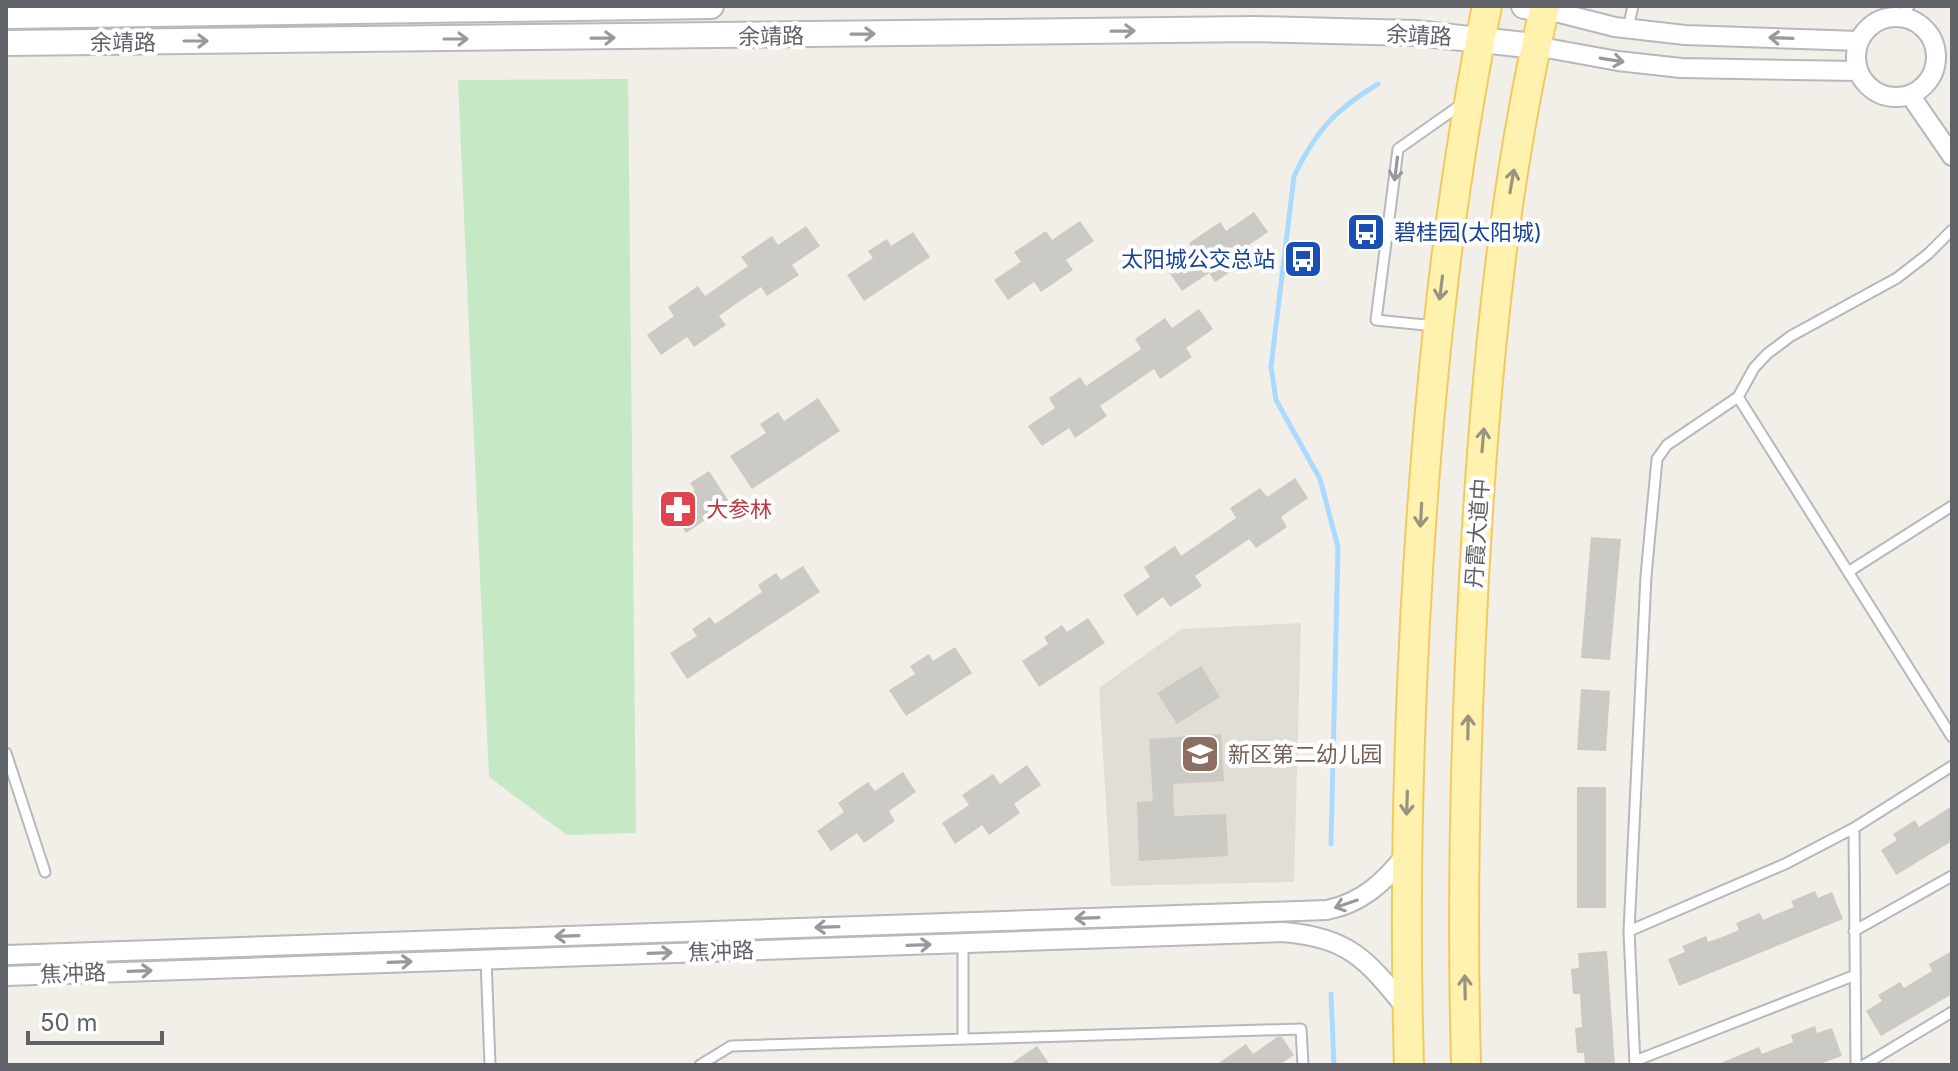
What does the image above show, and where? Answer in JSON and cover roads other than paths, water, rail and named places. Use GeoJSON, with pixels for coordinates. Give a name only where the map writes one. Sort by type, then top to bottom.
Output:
{"type":"FeatureCollection","features":[{"type":"Feature","properties":{"kind":"main road","name":"余靖路"},"geometry":{"type":"LineString","coordinates":[[6,16],[122,10],[711,6]]}},
{"type":"Feature","properties":{"kind":"main road"},"geometry":{"type":"LineString","coordinates":[[1409,1065],[1405,856],[1414,637],[1436,326],[1468,100],[1487,6]]}},
{"type":"Feature","properties":{"kind":"main road"},"geometry":{"type":"LineString","coordinates":[[525,38],[526,7]]}},
{"type":"Feature","properties":{"kind":"main road","name":"丹霞大道中"},"geometry":{"type":"LineString","coordinates":[[1466,1065],[1464,924],[1469,664],[1480,477],[1504,225],[1535,46],[1538,7]]}},
{"type":"Feature","properties":{"kind":"main road","name":"余靖路"},"geometry":{"type":"LineString","coordinates":[[6,43],[1255,29],[1415,33],[1535,46]]}},
{"type":"Feature","properties":{"kind":"street"},"geometry":{"type":"LineString","coordinates":[[1538,7],[1628,28],[1685,35],[1859,41]]}},
{"type":"Feature","properties":{"kind":"street"},"geometry":{"type":"LineString","coordinates":[[1906,12],[1944,52],[1927,83],[1910,95],[1900,98],[1879,94],[1863,81],[1858,71],[1855,61],[1859,41],[1864,32],[1882,19],[1906,12]]}},
{"type":"Feature","properties":{"kind":"street"},"geometry":{"type":"LineString","coordinates":[[1535,46],[1618,61],[1681,68],[1858,71]]}},
{"type":"Feature","properties":{"kind":"street"},"geometry":{"type":"LineString","coordinates":[[1932,74],[1952,72]]}},
{"type":"Feature","properties":{"kind":"street"},"geometry":{"type":"LineString","coordinates":[[1910,95],[1952,156]]}},
{"type":"Feature","properties":{"kind":"street","name":"焦冲路"},"geometry":{"type":"LineString","coordinates":[[6,955],[1327,910],[1357,901],[1374,890],[1405,856]]}},
{"type":"Feature","properties":{"kind":"street","name":"焦冲路"},"geometry":{"type":"LineString","coordinates":[[6,976],[1283,932],[1337,942],[1363,959],[1407,1009]]}},
{"type":"Feature","properties":{"kind":"lane"},"geometry":{"type":"LineString","coordinates":[[1628,28],[1633,6]]}},
{"type":"Feature","properties":{"kind":"lane"},"geometry":{"type":"LineString","coordinates":[[1436,326],[1376,320],[1398,149],[1468,100]]}},
{"type":"Feature","properties":{"kind":"lane"},"geometry":{"type":"LineString","coordinates":[[1853,976],[1635,1063],[1629,931],[1646,576],[1657,459],[1667,445],[1738,397],[1754,368],[1767,354],[1791,336],[1897,278],[1952,230]]}},
{"type":"Feature","properties":{"kind":"lane"},"geometry":{"type":"LineString","coordinates":[[1738,397],[1952,737]]}},
{"type":"Feature","properties":{"kind":"lane"},"geometry":{"type":"LineString","coordinates":[[1848,572],[1952,506]]}},
{"type":"Feature","properties":{"kind":"lane"},"geometry":{"type":"LineString","coordinates":[[6,753],[45,872]]}},
{"type":"Feature","properties":{"kind":"lane"},"geometry":{"type":"LineString","coordinates":[[1629,931],[1785,864],[1854,828],[1952,766]]}},
{"type":"Feature","properties":{"kind":"lane"},"geometry":{"type":"LineString","coordinates":[[1854,828],[1856,1065]]}},
{"type":"Feature","properties":{"kind":"lane"},"geometry":{"type":"LineString","coordinates":[[1854,931],[1952,876]]}},
{"type":"Feature","properties":{"kind":"lane"},"geometry":{"type":"LineString","coordinates":[[963,943],[963,1039]]}},
{"type":"Feature","properties":{"kind":"lane"},"geometry":{"type":"LineString","coordinates":[[486,959],[490,1065]]}},
{"type":"Feature","properties":{"kind":"lane"},"geometry":{"type":"LineString","coordinates":[[1864,1065],[1952,1012]]}},
{"type":"Feature","properties":{"kind":"lane"},"geometry":{"type":"LineString","coordinates":[[700,1065],[731,1046],[1301,1029],[1303,1065]]}},
{"type":"Feature","properties":{"kind":"waterway"},"geometry":{"type":"LineString","coordinates":[[1331,844],[1338,547],[1320,479],[1276,400],[1271,367],[1294,176],[1310,146],[1328,123],[1349,103],[1378,84]]}},
{"type":"Feature","properties":{"kind":"waterway"},"geometry":{"type":"LineString","coordinates":[[1331,994],[1334,1065]]}},
{"type":"Feature","properties":{"kind":"place","name":"碧桂园(太阳城)"},"geometry":{"type":"Point","coordinates":[1366,232]}},
{"type":"Feature","properties":{"kind":"place","name":"太阳城公交总站"},"geometry":{"type":"Point","coordinates":[1303,259]}},
{"type":"Feature","properties":{"kind":"place","name":"大参林"},"geometry":{"type":"Point","coordinates":[678,509]}},
{"type":"Feature","properties":{"kind":"place","name":"新区第二幼儿园"},"geometry":{"type":"Point","coordinates":[1200,754]}}]}
